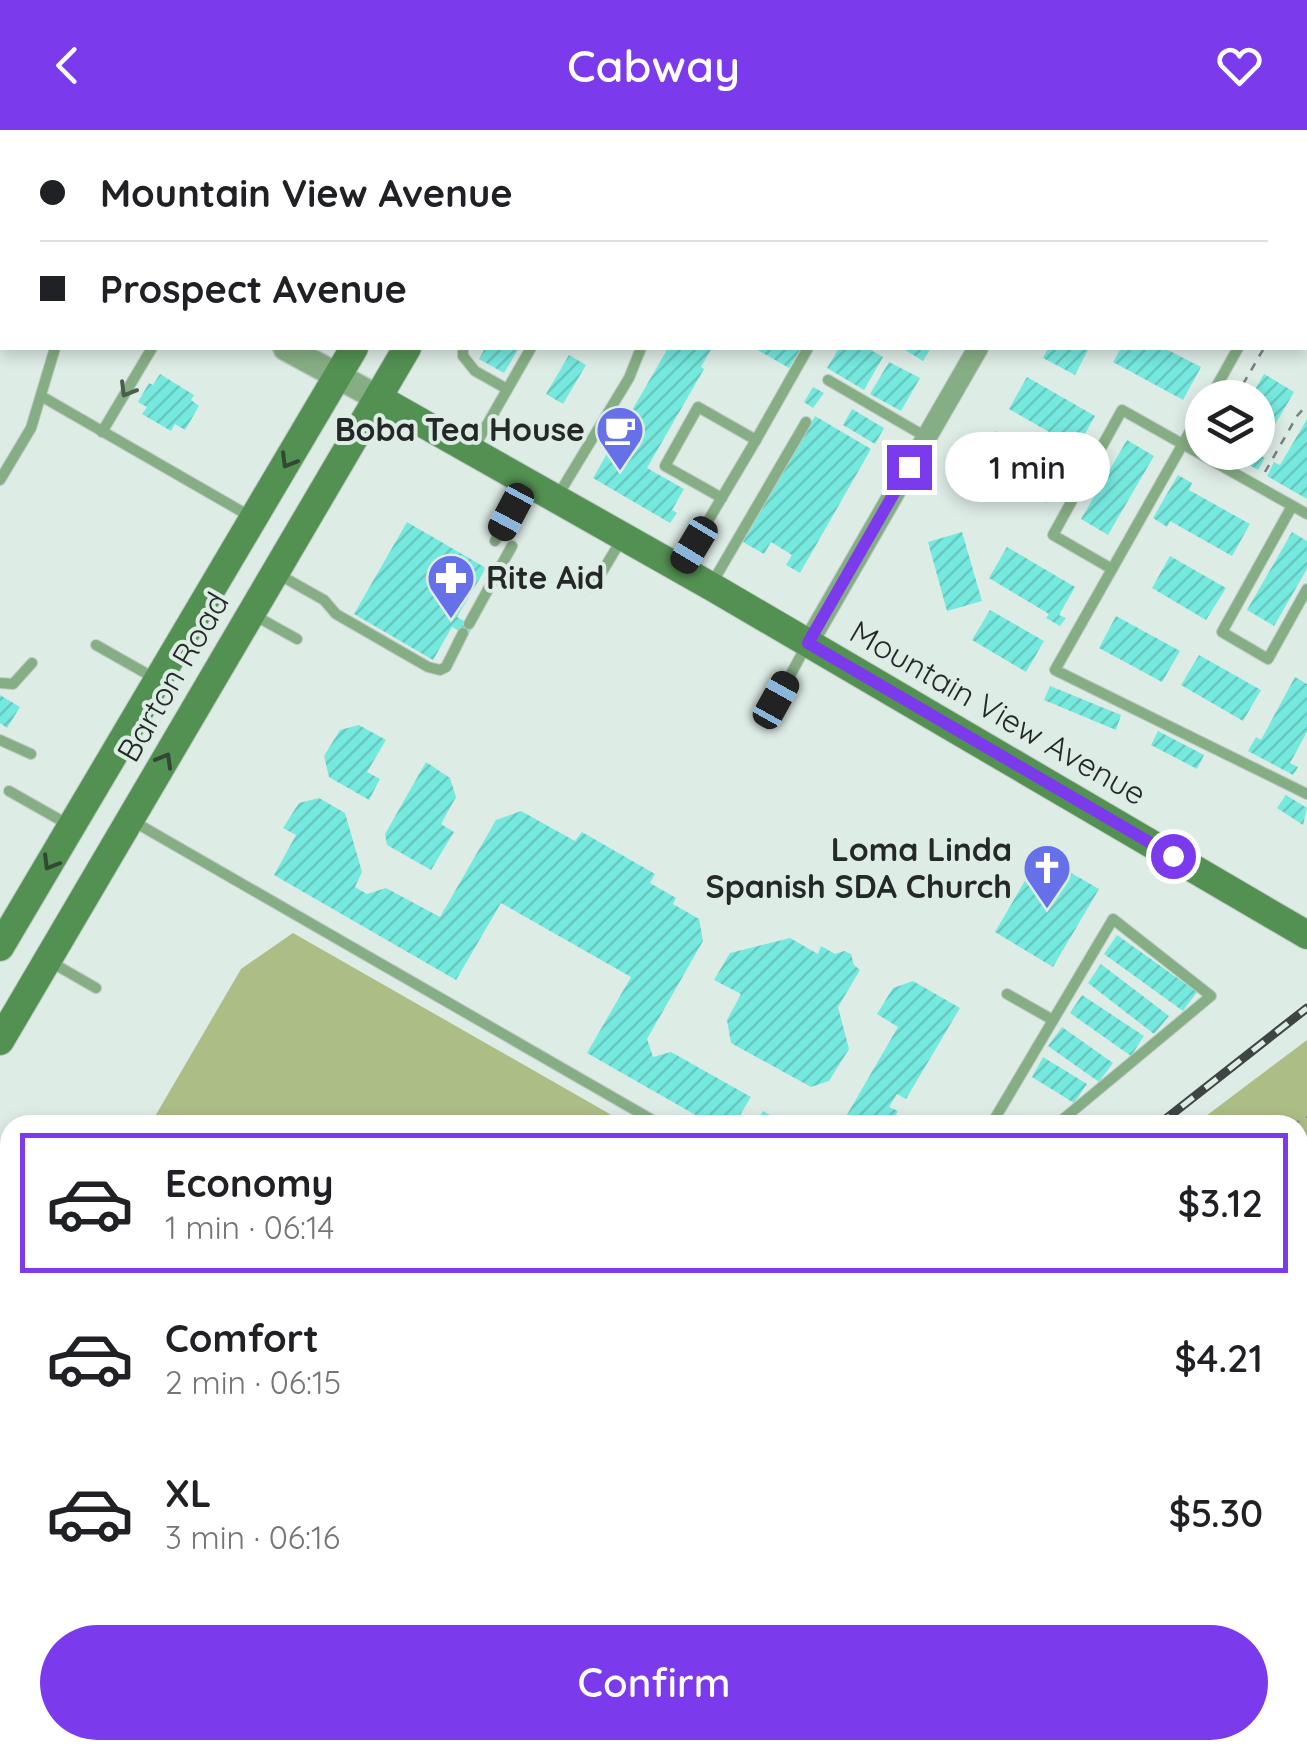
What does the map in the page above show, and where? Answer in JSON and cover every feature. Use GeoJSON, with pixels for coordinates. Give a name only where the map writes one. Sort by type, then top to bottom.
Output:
{"type":"FeatureCollection","features":[{"type":"Feature","properties":{"kind":"main road","name":"Barton Road"},"geometry":{"type":"LineString","coordinates":[[0,947],[353,350]]}},
{"type":"Feature","properties":{"kind":"main road","name":"Barton Road"},"geometry":{"type":"LineString","coordinates":[[0,1041],[407,350]]}},
{"type":"Feature","properties":{"kind":"main road","name":"Mountain View Avenue"},"geometry":{"type":"LineString","coordinates":[[378,398],[680,568],[1305,934]]}},
{"type":"Feature","properties":{"kind":"street","name":"Mountain View Avenue"},"geometry":{"type":"LineString","coordinates":[[290,350],[378,398]]}},
{"type":"Feature","properties":{"kind":"street"},"geometry":{"type":"LineString","coordinates":[[808,643],[977,350]]}},
{"type":"Feature","properties":{"kind":"lane"},"geometry":{"type":"LineString","coordinates":[[0,480],[31,428],[54,350]]}},
{"type":"Feature","properties":{"kind":"lane"},"geometry":{"type":"LineString","coordinates":[[102,432],[151,350]]}},
{"type":"Feature","properties":{"kind":"lane"},"geometry":{"type":"LineString","coordinates":[[463,350],[463,356],[475,370],[507,389]]}},
{"type":"Feature","properties":{"kind":"lane"},"geometry":{"type":"LineString","coordinates":[[472,450],[530,350]]}},
{"type":"Feature","properties":{"kind":"lane"},"geometry":{"type":"LineString","coordinates":[[556,498],[628,378],[640,350]]}},
{"type":"Feature","properties":{"kind":"lane"},"geometry":{"type":"LineString","coordinates":[[680,568],[807,350]]}},
{"type":"Feature","properties":{"kind":"lane"},"geometry":{"type":"LineString","coordinates":[[1220,380],[1237,350]]}},
{"type":"Feature","properties":{"kind":"lane"},"geometry":{"type":"LineString","coordinates":[[828,380],[926,437]]}},
{"type":"Feature","properties":{"kind":"lane"},"geometry":{"type":"LineString","coordinates":[[42,396],[253,519]]}},
{"type":"Feature","properties":{"kind":"lane"},"geometry":{"type":"LineString","coordinates":[[722,498],[664,466],[698,408],[756,440]]}},
{"type":"Feature","properties":{"kind":"lane"},"geometry":{"type":"LineString","coordinates":[[1112,569],[1053,535],[1122,410],[1307,514]]}},
{"type":"Feature","properties":{"kind":"lane"},"geometry":{"type":"LineString","coordinates":[[710,586],[806,422]]}},
{"type":"Feature","properties":{"kind":"lane"},"geometry":{"type":"LineString","coordinates":[[1185,441],[1055,670],[1307,794]]}},
{"type":"Feature","properties":{"kind":"lane"},"geometry":{"type":"LineString","coordinates":[[495,541],[527,482]]}},
{"type":"Feature","properties":{"kind":"lane"},"geometry":{"type":"LineString","coordinates":[[1292,506],[1222,632],[1268,659],[1307,589]]}},
{"type":"Feature","properties":{"kind":"lane"},"geometry":{"type":"LineString","coordinates":[[592,587],[623,536]]}},
{"type":"Feature","properties":{"kind":"lane"},"geometry":{"type":"LineString","coordinates":[[276,572],[324,600],[336,614],[428,667],[440,670],[446,666],[512,546]]}},
{"type":"Feature","properties":{"kind":"lane"},"geometry":{"type":"LineString","coordinates":[[252,613],[297,639]]}},
{"type":"Feature","properties":{"kind":"lane"},"geometry":{"type":"LineString","coordinates":[[776,700],[808,643]]}},
{"type":"Feature","properties":{"kind":"lane"},"geometry":{"type":"LineString","coordinates":[[96,645],[158,680]]}},
{"type":"Feature","properties":{"kind":"lane"},"geometry":{"type":"LineString","coordinates":[[0,684],[13,684],[32,663]]}},
{"type":"Feature","properties":{"kind":"lane"},"geometry":{"type":"LineString","coordinates":[[2,739],[31,754]]}},
{"type":"Feature","properties":{"kind":"lane"},"geometry":{"type":"LineString","coordinates":[[9,792],[72,826]]}},
{"type":"Feature","properties":{"kind":"lane"},"geometry":{"type":"LineString","coordinates":[[130,819],[643,1115]]}},
{"type":"Feature","properties":{"kind":"lane"},"geometry":{"type":"LineString","coordinates":[[997,1115],[1113,919],[1211,996],[1068,1115]]}},
{"type":"Feature","properties":{"kind":"lane"},"geometry":{"type":"LineString","coordinates":[[47,960],[96,988]]}},
{"type":"Feature","properties":{"kind":"lane"},"geometry":{"type":"LineString","coordinates":[[1007,994],[1053,1020]]}},
{"type":"Feature","properties":{"kind":"path"},"geometry":{"type":"LineString","coordinates":[[1245,380],[1263,350]]}},
{"type":"Feature","properties":{"kind":"path"},"geometry":{"type":"LineString","coordinates":[[1256,486],[1296,416],[1307,405]]}},
{"type":"Feature","properties":{"kind":"green space"},"geometry":{"type":"Polygon","coordinates":[[[293,933],[612,1115],[156,1115],[241,969],[293,933]]]}},
{"type":"Feature","properties":{"kind":"green space"},"geometry":{"type":"Polygon","coordinates":[[[1307,1040],[1307,1115],[1207,1115],[1307,1040]]]}},
{"type":"Feature","properties":{"kind":"building"},"geometry":{"type":"Polygon","coordinates":[[[484,350],[518,350],[504,373],[479,359],[484,350]]]}},
{"type":"Feature","properties":{"kind":"building"},"geometry":{"type":"Polygon","coordinates":[[[667,350],[711,350],[701,367],[704,369],[647,468],[684,489],[672,510],[677,513],[670,523],[593,478],[667,350]]]}},
{"type":"Feature","properties":{"kind":"building"},"geometry":{"type":"Polygon","coordinates":[[[758,350],[800,350],[789,368],[758,350]]]}},
{"type":"Feature","properties":{"kind":"building"},"geometry":{"type":"Polygon","coordinates":[[[838,350],[871,350],[883,357],[864,390],[827,368],[838,350]]]}},
{"type":"Feature","properties":{"kind":"building"},"geometry":{"type":"Polygon","coordinates":[[[905,350],[930,350],[923,361],[905,350]]]}},
{"type":"Feature","properties":{"kind":"building"},"geometry":{"type":"Polygon","coordinates":[[[1047,350],[1088,350],[1075,375],[1043,358],[1047,350]]]}},
{"type":"Feature","properties":{"kind":"building"},"geometry":{"type":"Polygon","coordinates":[[[1120,350],[1168,350],[1201,367],[1194,380],[1185,380],[1183,400],[1113,362],[1120,350]]]}},
{"type":"Feature","properties":{"kind":"building"},"geometry":{"type":"Polygon","coordinates":[[[569,355],[586,365],[563,404],[546,394],[569,355]]]}},
{"type":"Feature","properties":{"kind":"building"},"geometry":{"type":"Polygon","coordinates":[[[889,362],[920,378],[901,411],[870,394],[889,362]]]}},
{"type":"Feature","properties":{"kind":"building"},"geometry":{"type":"Polygon","coordinates":[[[160,374],[194,395],[191,400],[199,406],[185,430],[175,424],[171,431],[142,414],[147,407],[138,402],[149,383],[153,385],[160,374]]]}},
{"type":"Feature","properties":{"kind":"building"},"geometry":{"type":"Polygon","coordinates":[[[1027,377],[1095,416],[1077,448],[1009,409],[1027,377]]]}},
{"type":"Feature","properties":{"kind":"building"},"geometry":{"type":"Polygon","coordinates":[[[1275,381],[1294,392],[1275,425],[1275,381]]]}},
{"type":"Feature","properties":{"kind":"building"},"geometry":{"type":"Polygon","coordinates":[[[813,387],[824,393],[813,408],[804,402],[813,387]]]}},
{"type":"Feature","properties":{"kind":"building"},"geometry":{"type":"Polygon","coordinates":[[[852,409],[884,428],[875,444],[843,425],[852,409]]]}},
{"type":"Feature","properties":{"kind":"building"},"geometry":{"type":"Polygon","coordinates":[[[815,416],[871,449],[800,573],[786,565],[792,555],[771,542],[764,554],[743,542],[815,416]]]}},
{"type":"Feature","properties":{"kind":"building"},"geometry":{"type":"Polygon","coordinates":[[[1307,419],[1307,499],[1267,476],[1275,470],[1275,462],[1280,465],[1307,419]]]}},
{"type":"Feature","properties":{"kind":"building"},"geometry":{"type":"Polygon","coordinates":[[[996,431],[1065,472],[1046,503],[978,462],[996,431]]]}},
{"type":"Feature","properties":{"kind":"building"},"geometry":{"type":"Polygon","coordinates":[[[1127,440],[1154,456],[1108,535],[1081,519],[1127,440]]]}},
{"type":"Feature","properties":{"kind":"building"},"geometry":{"type":"Polygon","coordinates":[[[1178,475],[1192,483],[1189,490],[1250,524],[1232,556],[1170,521],[1167,527],[1153,518],[1178,475]]]}},
{"type":"Feature","properties":{"kind":"building","name":"Rite Aid"},"geometry":{"type":"Polygon","coordinates":[[[407,522],[486,568],[457,617],[473,626],[468,636],[452,627],[433,660],[354,614],[407,522]]]}},
{"type":"Feature","properties":{"kind":"building"},"geometry":{"type":"Polygon","coordinates":[[[962,532],[982,601],[947,611],[928,542],[962,532]]]}},
{"type":"Feature","properties":{"kind":"building"},"geometry":{"type":"Polygon","coordinates":[[[1292,532],[1307,541],[1307,569],[1274,626],[1247,610],[1292,532]]]}},
{"type":"Feature","properties":{"kind":"building"},"geometry":{"type":"Polygon","coordinates":[[[1007,547],[1075,587],[1059,615],[1066,618],[1060,626],[1046,618],[1049,614],[989,578],[1007,547]]]}},
{"type":"Feature","properties":{"kind":"building"},"geometry":{"type":"Polygon","coordinates":[[[1170,556],[1226,588],[1206,620],[1152,588],[1170,556]]]}},
{"type":"Feature","properties":{"kind":"building"},"geometry":{"type":"Polygon","coordinates":[[[990,610],[1044,641],[1026,672],[972,640],[990,610]]]}},
{"type":"Feature","properties":{"kind":"building"},"geometry":{"type":"Polygon","coordinates":[[[1116,616],[1180,651],[1162,682],[1099,648],[1116,616]]]}},
{"type":"Feature","properties":{"kind":"building"},"geometry":{"type":"Polygon","coordinates":[[[1199,655],[1261,690],[1243,721],[1181,685],[1199,655]]]}},
{"type":"Feature","properties":{"kind":"building"},"geometry":{"type":"Polygon","coordinates":[[[1295,677],[1307,684],[1307,732],[1290,763],[1298,767],[1293,775],[1248,751],[1256,737],[1261,740],[1295,677]]]}},
{"type":"Feature","properties":{"kind":"building"},"geometry":{"type":"Polygon","coordinates":[[[1050,686],[1121,715],[1116,730],[1044,700],[1050,686]]]}},
{"type":"Feature","properties":{"kind":"building"},"geometry":{"type":"Polygon","coordinates":[[[0,695],[20,707],[7,728],[0,723],[0,695]]]}},
{"type":"Feature","properties":{"kind":"building"},"geometry":{"type":"Polygon","coordinates":[[[359,725],[386,740],[367,772],[380,779],[369,800],[329,777],[324,756],[340,730],[359,725]]]}},
{"type":"Feature","properties":{"kind":"building"},"geometry":{"type":"Polygon","coordinates":[[[1158,731],[1204,755],[1197,769],[1151,745],[1158,731]]]}},
{"type":"Feature","properties":{"kind":"building"},"geometry":{"type":"Polygon","coordinates":[[[426,762],[450,778],[456,797],[441,824],[454,832],[431,870],[387,845],[385,834],[426,762]]]}},
{"type":"Feature","properties":{"kind":"building"},"geometry":{"type":"Polygon","coordinates":[[[1286,795],[1307,808],[1303,825],[1277,808],[1286,795]]]}},
{"type":"Feature","properties":{"kind":"building"},"geometry":{"type":"Polygon","coordinates":[[[319,798],[345,813],[362,872],[355,887],[367,894],[386,888],[440,917],[496,820],[521,811],[575,841],[582,832],[655,874],[650,883],[676,898],[673,904],[699,919],[703,941],[647,1039],[653,1057],[671,1052],[751,1097],[740,1115],[696,1115],[587,1053],[631,977],[501,903],[456,980],[274,875],[296,835],[283,828],[299,803],[319,798]]]}},
{"type":"Feature","properties":{"kind":"building","name":"Loma Linda Spanish SDA Church"},"geometry":{"type":"Polygon","coordinates":[[[1040,855],[1099,889],[1053,967],[995,932],[1040,855]]]}},
{"type":"Feature","properties":{"kind":"building"},"geometry":{"type":"Polygon","coordinates":[[[1117,935],[1197,992],[1183,1011],[1104,954],[1117,935]]]}},
{"type":"Feature","properties":{"kind":"building"},"geometry":{"type":"Polygon","coordinates":[[[790,938],[818,954],[821,946],[835,954],[851,954],[860,970],[838,1007],[849,1049],[829,1081],[811,1087],[731,1043],[727,1020],[741,994],[714,980],[730,953],[790,938]]]}},
{"type":"Feature","properties":{"kind":"building"},"geometry":{"type":"Polygon","coordinates":[[[1101,964],[1169,1016],[1154,1034],[1088,983],[1101,964]]]}},
{"type":"Feature","properties":{"kind":"building"},"geometry":{"type":"Polygon","coordinates":[[[913,981],[960,1008],[906,1099],[897,1094],[889,1107],[898,1111],[896,1115],[847,1115],[898,1027],[877,1014],[893,988],[913,981]]]}},
{"type":"Feature","properties":{"kind":"building"},"geometry":{"type":"Polygon","coordinates":[[[1082,995],[1144,1036],[1131,1056],[1070,1013],[1082,995]]]}},
{"type":"Feature","properties":{"kind":"building"},"geometry":{"type":"Polygon","coordinates":[[[1062,1027],[1113,1063],[1099,1082],[1048,1046],[1062,1027]]]}},
{"type":"Feature","properties":{"kind":"building"},"geometry":{"type":"Polygon","coordinates":[[[1043,1057],[1087,1084],[1074,1103],[1032,1077],[1043,1057]]]}},
{"type":"Feature","properties":{"kind":"railway"},"geometry":{"type":"LineString","coordinates":[[1171,1115],[1307,1008]]}},
{"type":"Feature","properties":{"kind":"place","name":"Boba Tea House"},"geometry":{"type":"Point","coordinates":[620,472]}},
{"type":"Feature","properties":{"kind":"place","name":"Rite Aid"},"geometry":{"type":"Point","coordinates":[451,620]}},
{"type":"Feature","properties":{"kind":"place","name":"Loma Linda Spanish SDA Church"},"geometry":{"type":"Point","coordinates":[1047,910]}},
{"type":"Feature","properties":{"kind":"route"},"geometry":{"type":"LineString","coordinates":[[909,467],[808,643],[1173,856]]}}]}
